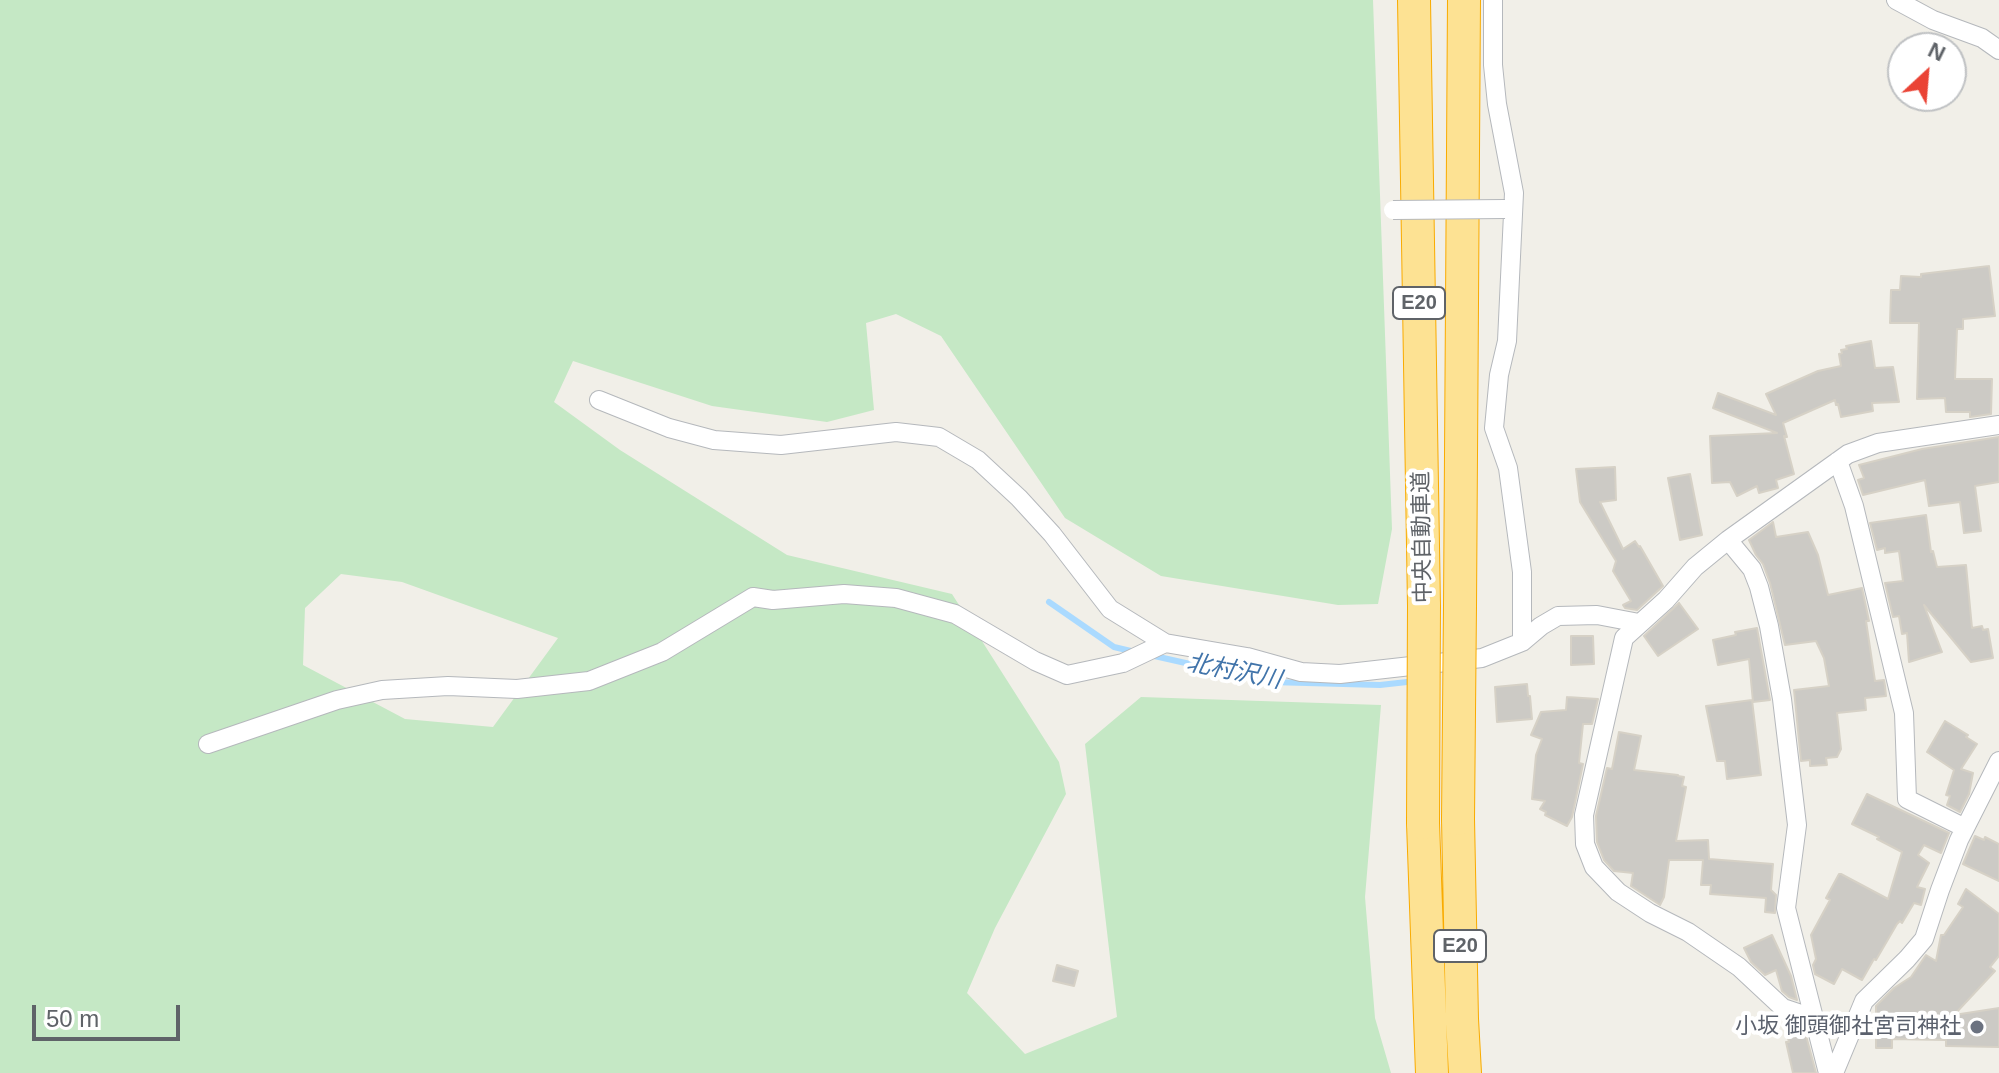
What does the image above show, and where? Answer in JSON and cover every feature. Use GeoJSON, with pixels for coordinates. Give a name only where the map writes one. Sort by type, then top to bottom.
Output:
{"type":"FeatureCollection","features":[{"type":"Feature","properties":{"kind":"highway","name":"中央自動車道"},"geometry":{"type":"LineString","coordinates":[[1414,0],[1424,606],[1423,823],[1432,1073]]}},
{"type":"Feature","properties":{"kind":"highway","name":"中央自動車道"},"geometry":{"type":"LineString","coordinates":[[1464,0],[1458,819],[1465,1073]]}},
{"type":"Feature","properties":{"kind":"street"},"geometry":{"type":"LineString","coordinates":[[1493,0],[1493,65],[1497,104],[1514,193],[1509,208],[1507,341],[1499,375],[1494,428],[1508,468],[1522,572],[1522,642]]}},
{"type":"Feature","properties":{"kind":"street"},"geometry":{"type":"LineString","coordinates":[[1896,0],[1933,20],[1982,38],[1999,50]]}},
{"type":"Feature","properties":{"kind":"street"},"geometry":{"type":"LineString","coordinates":[[1393,210],[1509,208]]}},
{"type":"Feature","properties":{"kind":"street"},"geometry":{"type":"LineString","coordinates":[[599,400],[669,428],[714,440],[781,445],[896,432],[939,437],[978,460],[1019,498],[1052,534],[1110,609],[1165,643],[1247,657],[1301,672],[1340,674],[1482,658],[1522,642],[1558,616],[1597,615],[1639,623]]}},
{"type":"Feature","properties":{"kind":"street"},"geometry":{"type":"LineString","coordinates":[[1813,1018],[1783,1008],[1739,967],[1688,932],[1618,892],[1594,867],[1585,844],[1584,815],[1624,638],[1666,600],[1695,567],[1848,454],[1878,443],[1999,425]]}},
{"type":"Feature","properties":{"kind":"street"},"geometry":{"type":"LineString","coordinates":[[1838,461],[1854,506],[1904,713],[1907,799],[1965,828]]}},
{"type":"Feature","properties":{"kind":"street"},"geometry":{"type":"LineString","coordinates":[[1728,540],[1752,569],[1769,626],[1782,699],[1797,825],[1786,908],[1828,1073]]}},
{"type":"Feature","properties":{"kind":"street"},"geometry":{"type":"LineString","coordinates":[[208,744],[337,700],[382,690],[448,686],[517,689],[589,681],[662,652],[753,597],[773,600],[844,594],[896,598],[955,614],[1035,661],[1067,675],[1123,663],[1165,643]]}},
{"type":"Feature","properties":{"kind":"street"},"geometry":{"type":"LineString","coordinates":[[1834,1073],[1864,1001],[1924,939],[1965,828],[1999,761]]}},
{"type":"Feature","properties":{"kind":"green space"},"geometry":{"type":"Polygon","coordinates":[[[0,0],[1373,0],[1392,529],[1378,604],[1338,605],[1161,576],[1065,518],[941,336],[896,314],[866,323],[874,410],[827,422],[712,406],[573,361],[554,402],[620,450],[787,555],[952,594],[1059,762],[1066,794],[995,928],[967,993],[1025,1054],[1117,1017],[1085,744],[1141,697],[1381,705],[1365,897],[1375,1018],[1391,1073],[0,1073],[0,0]],[[341,574],[305,608],[303,665],[405,719],[493,727],[558,638],[402,582],[341,574]]]}},
{"type":"Feature","properties":{"kind":"building"},"geometry":{"type":"Polygon","coordinates":[[[1989,266],[1995,316],[1963,319],[1963,329],[1957,329],[1955,379],[1992,379],[1991,414],[1970,417],[1970,412],[1946,412],[1945,398],[1917,399],[1919,323],[1890,323],[1891,290],[1900,290],[1901,276],[1921,277],[1921,274],[1989,266]]]}},
{"type":"Feature","properties":{"kind":"building"},"geometry":{"type":"Polygon","coordinates":[[[1871,341],[1875,368],[1893,367],[1899,402],[1872,403],[1873,411],[1841,417],[1835,400],[1783,423],[1794,474],[1776,480],[1778,488],[1759,493],[1757,486],[1737,496],[1730,482],[1712,483],[1710,436],[1777,433],[1713,408],[1718,393],[1776,415],[1766,394],[1818,371],[1841,366],[1841,350],[1871,341]]]}},
{"type":"Feature","properties":{"kind":"building"},"geometry":{"type":"Polygon","coordinates":[[[1999,437],[1999,482],[1975,486],[1981,531],[1964,533],[1960,502],[1929,506],[1925,480],[1863,495],[1858,480],[1864,478],[1859,465],[1922,449],[1999,437]]]}},
{"type":"Feature","properties":{"kind":"building"},"geometry":{"type":"Polygon","coordinates":[[[1615,467],[1616,500],[1600,502],[1623,549],[1635,541],[1663,586],[1637,610],[1623,605],[1631,601],[1613,571],[1616,561],[1580,502],[1576,469],[1615,467]]]}},
{"type":"Feature","properties":{"kind":"building"},"geometry":{"type":"Polygon","coordinates":[[[1690,474],[1702,535],[1680,540],[1668,478],[1690,474]]]}},
{"type":"Feature","properties":{"kind":"building"},"geometry":{"type":"Polygon","coordinates":[[[1926,515],[1931,552],[1937,567],[1966,565],[1972,628],[1982,626],[1983,630],[1988,629],[1993,658],[1971,662],[1924,605],[1942,652],[1909,662],[1907,633],[1902,634],[1899,616],[1893,617],[1885,583],[1903,581],[1899,551],[1885,553],[1885,548],[1877,550],[1870,523],[1926,515]]]}},
{"type":"Feature","properties":{"kind":"building"},"geometry":{"type":"Polygon","coordinates":[[[1773,522],[1776,537],[1808,532],[1818,555],[1828,595],[1862,588],[1875,681],[1884,680],[1886,696],[1865,698],[1866,710],[1837,713],[1841,749],[1837,757],[1826,758],[1827,765],[1810,766],[1810,760],[1801,761],[1794,690],[1829,686],[1824,658],[1816,641],[1785,645],[1770,583],[1749,540],[1773,522]]]}},
{"type":"Feature","properties":{"kind":"building"},"geometry":{"type":"Polygon","coordinates":[[[1679,603],[1698,629],[1658,656],[1644,636],[1679,603]]]}},
{"type":"Feature","properties":{"kind":"building"},"geometry":{"type":"Polygon","coordinates":[[[1757,628],[1770,700],[1753,702],[1749,659],[1718,665],[1713,640],[1757,628]]]}},
{"type":"Feature","properties":{"kind":"building"},"geometry":{"type":"Polygon","coordinates":[[[1571,636],[1593,636],[1594,664],[1571,665],[1571,636]]]}},
{"type":"Feature","properties":{"kind":"building"},"geometry":{"type":"Polygon","coordinates":[[[1527,684],[1532,719],[1497,722],[1495,687],[1527,684]]]}},
{"type":"Feature","properties":{"kind":"building"},"geometry":{"type":"Polygon","coordinates":[[[1567,697],[1598,699],[1592,724],[1583,724],[1579,763],[1583,764],[1572,817],[1567,826],[1545,815],[1546,812],[1540,809],[1545,801],[1532,799],[1536,755],[1542,739],[1531,735],[1541,712],[1566,710],[1567,697]]]}},
{"type":"Feature","properties":{"kind":"building"},"geometry":{"type":"Polygon","coordinates":[[[1752,700],[1761,775],[1727,779],[1725,761],[1717,761],[1706,706],[1752,700]]]}},
{"type":"Feature","properties":{"kind":"building"},"geometry":{"type":"Polygon","coordinates":[[[1945,721],[1977,744],[1961,769],[1973,773],[1969,794],[1960,812],[1947,805],[1950,796],[1946,795],[1954,770],[1927,752],[1945,721]]]}},
{"type":"Feature","properties":{"kind":"building"},"geometry":{"type":"Polygon","coordinates":[[[1619,732],[1641,736],[1634,770],[1684,777],[1682,786],[1686,787],[1676,841],[1708,840],[1709,859],[1773,864],[1771,890],[1776,895],[1775,913],[1765,912],[1766,898],[1710,894],[1711,885],[1701,885],[1703,860],[1669,860],[1660,905],[1631,886],[1633,873],[1614,871],[1604,860],[1597,842],[1596,816],[1607,768],[1612,769],[1619,732]]]}},
{"type":"Feature","properties":{"kind":"building"},"geometry":{"type":"Polygon","coordinates":[[[1867,794],[1949,833],[1941,853],[1924,845],[1918,855],[1929,863],[1917,887],[1925,889],[1921,905],[1914,903],[1902,923],[1897,924],[1862,980],[1842,969],[1834,984],[1815,974],[1813,965],[1816,959],[1811,935],[1830,900],[1826,898],[1841,874],[1888,899],[1902,852],[1852,824],[1867,794]]]}},
{"type":"Feature","properties":{"kind":"building"},"geometry":{"type":"Polygon","coordinates":[[[1975,836],[1999,844],[1999,881],[1963,864],[1975,836]]]}},
{"type":"Feature","properties":{"kind":"building"},"geometry":{"type":"Polygon","coordinates":[[[1966,889],[1999,914],[1999,956],[1990,967],[1995,971],[1954,1015],[1999,1008],[1999,1047],[1946,1046],[1946,1040],[1892,1039],[1892,1048],[1876,1048],[1876,1006],[1911,977],[1926,955],[1936,961],[1941,935],[1963,907],[1958,904],[1966,889]]]}},
{"type":"Feature","properties":{"kind":"building"},"geometry":{"type":"Polygon","coordinates":[[[1772,935],[1791,976],[1797,1000],[1782,991],[1776,970],[1765,975],[1751,962],[1744,948],[1772,935]]]}},
{"type":"Feature","properties":{"kind":"building"},"geometry":{"type":"Polygon","coordinates":[[[1057,965],[1078,971],[1074,986],[1053,981],[1057,965]]]}},
{"type":"Feature","properties":{"kind":"building"},"geometry":{"type":"Polygon","coordinates":[[[1790,1023],[1804,1028],[1816,1073],[1793,1073],[1786,1042],[1789,1042],[1786,1031],[1791,1030],[1790,1023]]]}},
{"type":"Feature","properties":{"kind":"waterway","name":"北村沢川"},"geometry":{"type":"LineString","coordinates":[[1049,602],[1114,647],[1135,652]]}},
{"type":"Feature","properties":{"kind":"waterway","name":"北村沢川"},"geometry":{"type":"LineString","coordinates":[[1150,655],[1270,682],[1380,685],[1416,681]]}},
{"type":"Feature","properties":{"kind":"place","name":"小坂 御頭御社宮司神社"},"geometry":{"type":"Point","coordinates":[1977,1027]}}]}
